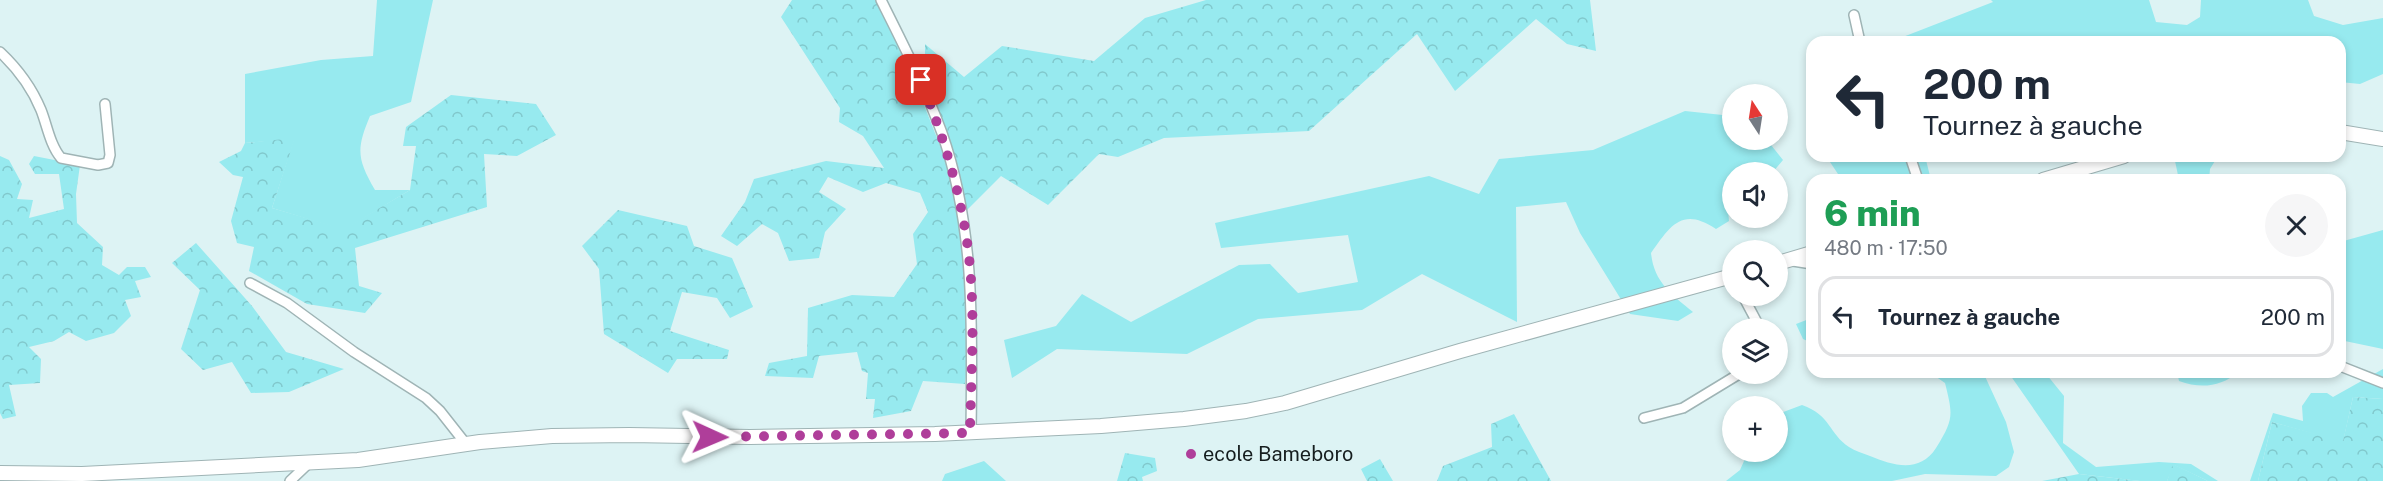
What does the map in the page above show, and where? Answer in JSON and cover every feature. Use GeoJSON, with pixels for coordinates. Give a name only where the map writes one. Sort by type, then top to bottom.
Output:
{"type":"FeatureCollection","features":[{"type":"Feature","properties":{"kind":"street"},"geometry":{"type":"LineString","coordinates":[[881,0],[921,80],[952,165],[970,267],[973,312],[970,433]]}},
{"type":"Feature","properties":{"kind":"street"},"geometry":{"type":"LineString","coordinates":[[1854,15],[1859,36]]}},
{"type":"Feature","properties":{"kind":"street"},"geometry":{"type":"LineString","coordinates":[[0,52],[30,89],[61,158],[98,165],[108,163],[110,154],[105,104]]}},
{"type":"Feature","properties":{"kind":"street"},"geometry":{"type":"LineString","coordinates":[[2346,133],[2383,139]]}},
{"type":"Feature","properties":{"kind":"street"},"geometry":{"type":"LineString","coordinates":[[2063,174],[2104,162]]}},
{"type":"Feature","properties":{"kind":"street"},"geometry":{"type":"LineString","coordinates":[[1788,260],[1806,255]]}},
{"type":"Feature","properties":{"kind":"street"},"geometry":{"type":"LineString","coordinates":[[1788,262],[1806,264]]}},
{"type":"Feature","properties":{"kind":"street"},"geometry":{"type":"LineString","coordinates":[[0,473],[82,474],[309,463],[377,458],[466,444],[579,435],[750,437],[970,433],[1146,423],[1266,407],[1722,279]]}},
{"type":"Feature","properties":{"kind":"street"},"geometry":{"type":"LineString","coordinates":[[250,283],[287,303],[354,352],[426,398],[440,411],[466,444]]}},
{"type":"Feature","properties":{"kind":"street"},"geometry":{"type":"LineString","coordinates":[[2346,368],[2383,383]]}},
{"type":"Feature","properties":{"kind":"street"},"geometry":{"type":"LineString","coordinates":[[1644,418],[1683,408],[1723,384]]}},
{"type":"Feature","properties":{"kind":"street"},"geometry":{"type":"LineString","coordinates":[[290,481],[309,463]]}},
{"type":"Feature","properties":{"kind":"green space"},"geometry":{"type":"Polygon","coordinates":[[[377,0],[433,0],[411,102],[370,116],[362,137],[360,154],[375,190],[410,190],[344,230],[272,208],[294,139],[245,143],[245,74],[321,60],[373,56],[377,0]]]}},
{"type":"Feature","properties":{"kind":"green space"},"geometry":{"type":"Polygon","coordinates":[[[792,0],[876,0],[914,82],[950,171],[961,223],[967,277],[968,331],[965,384],[923,381],[911,411],[873,418],[875,399],[866,399],[868,373],[862,371],[857,352],[819,356],[813,378],[765,376],[769,363],[807,356],[808,308],[852,295],[894,297],[917,264],[913,234],[928,212],[920,193],[886,183],[863,192],[828,177],[819,192],[846,209],[825,232],[819,258],[789,261],[778,233],[762,224],[737,246],[721,236],[745,202],[754,179],[826,161],[884,168],[863,136],[839,122],[840,108],[781,17],[792,0]]]}},
{"type":"Feature","properties":{"kind":"green space"},"geometry":{"type":"Polygon","coordinates":[[[1206,0],[1590,0],[1596,51],[1567,44],[1536,19],[1455,91],[1417,34],[1309,131],[1164,138],[1118,157],[1099,154],[1048,205],[1001,176],[963,214],[949,137],[925,78],[925,44],[964,77],[1002,46],[1094,61],[1145,18],[1206,0]]]}},
{"type":"Feature","properties":{"kind":"green space"},"geometry":{"type":"Polygon","coordinates":[[[1991,0],[2149,0],[2156,22],[2187,25],[2200,17],[2201,0],[2308,0],[2314,16],[2343,25],[2383,18],[2383,74],[2360,84],[2346,83],[2346,36],[1905,36],[1993,2],[1991,0]]]}},
{"type":"Feature","properties":{"kind":"green space"},"geometry":{"type":"Polygon","coordinates":[[[451,95],[536,104],[556,135],[517,156],[484,154],[487,207],[355,248],[359,286],[382,293],[365,313],[307,304],[249,271],[254,247],[237,243],[231,221],[243,177],[233,175],[219,162],[241,151],[245,143],[295,138],[272,208],[344,229],[410,190],[416,146],[403,146],[406,127],[451,95]]]}},
{"type":"Feature","properties":{"kind":"green space"},"geometry":{"type":"Polygon","coordinates":[[[1685,111],[1722,115],[1722,150],[1775,150],[1783,160],[1781,162],[1722,162],[1722,225],[1716,229],[1694,219],[1678,222],[1664,235],[1651,253],[1660,280],[1693,312],[1678,321],[1630,314],[1580,233],[1566,202],[1516,207],[1517,322],[1422,274],[1362,310],[1258,319],[1187,354],[1057,349],[1012,378],[1004,340],[1056,326],[1082,294],[1131,322],[1239,265],[1270,264],[1298,293],[1358,282],[1348,235],[1221,248],[1215,223],[1429,176],[1479,194],[1499,159],[1593,150],[1685,111]]]}},
{"type":"Feature","properties":{"kind":"green space"},"geometry":{"type":"Polygon","coordinates":[[[0,156],[9,160],[22,184],[17,199],[33,200],[29,218],[64,209],[59,174],[35,174],[29,164],[34,156],[80,165],[76,194],[77,223],[103,247],[102,265],[119,275],[127,267],[145,267],[151,277],[135,281],[141,297],[125,300],[131,316],[114,333],[86,341],[69,332],[54,341],[29,347],[41,359],[40,383],[9,385],[16,416],[3,419],[0,413],[0,156]]]}},
{"type":"Feature","properties":{"kind":"green space"},"geometry":{"type":"Polygon","coordinates":[[[1830,162],[1926,162],[1930,174],[1838,174],[1830,162]]]}},
{"type":"Feature","properties":{"kind":"green space"},"geometry":{"type":"Polygon","coordinates":[[[2175,162],[2214,162],[2210,174],[2178,174],[2175,162]]]}},
{"type":"Feature","properties":{"kind":"green space"},"geometry":{"type":"Polygon","coordinates":[[[618,210],[687,226],[694,246],[732,258],[753,307],[730,318],[717,298],[682,292],[670,331],[729,350],[727,359],[677,359],[668,373],[604,334],[599,269],[582,246],[618,210]]]}},
{"type":"Feature","properties":{"kind":"green space"},"geometry":{"type":"Polygon","coordinates":[[[2383,230],[2383,349],[2346,341],[2346,240],[2383,230]]]}},
{"type":"Feature","properties":{"kind":"green space"},"geometry":{"type":"Polygon","coordinates":[[[196,243],[252,306],[286,352],[344,369],[289,392],[251,393],[232,362],[203,370],[181,349],[200,290],[172,263],[196,243]]]}},
{"type":"Feature","properties":{"kind":"green space"},"geometry":{"type":"Polygon","coordinates":[[[1806,320],[1806,340],[1803,339],[1796,324],[1806,320]]]}},
{"type":"Feature","properties":{"kind":"green space"},"geometry":{"type":"Polygon","coordinates":[[[2383,369],[2383,399],[2353,397],[2343,442],[2272,422],[2258,481],[2250,481],[2273,413],[2303,421],[2302,406],[2311,393],[2327,393],[2333,397],[2383,369]]]}},
{"type":"Feature","properties":{"kind":"green space"},"geometry":{"type":"Polygon","coordinates":[[[1938,378],[1986,378],[2006,422],[2014,452],[2009,467],[1996,476],[1925,474],[1892,481],[1726,481],[1740,470],[1744,462],[1788,462],[1788,410],[1802,405],[1819,414],[1842,442],[1854,450],[1879,460],[1906,465],[1922,461],[1936,448],[1949,423],[1949,403],[1945,383],[1938,378]]]}},
{"type":"Feature","properties":{"kind":"green space"},"geometry":{"type":"Polygon","coordinates":[[[2012,378],[2049,378],[2064,396],[2063,443],[2096,467],[2159,462],[2191,464],[2218,481],[2208,481],[2174,465],[2167,481],[2140,481],[2079,474],[2012,378]]]}},
{"type":"Feature","properties":{"kind":"green space"},"geometry":{"type":"Polygon","coordinates":[[[2178,378],[2230,378],[2217,384],[2203,386],[2179,381],[2178,378]]]}},
{"type":"Feature","properties":{"kind":"green space"},"geometry":{"type":"Polygon","coordinates":[[[2353,397],[2383,399],[2383,481],[2258,481],[2272,422],[2343,441],[2353,397]]]}},
{"type":"Feature","properties":{"kind":"green space"},"geometry":{"type":"Polygon","coordinates":[[[1514,414],[1551,481],[1437,481],[1443,466],[1492,447],[1491,424],[1514,414]]]}},
{"type":"Feature","properties":{"kind":"green space"},"geometry":{"type":"Polygon","coordinates":[[[1125,453],[1155,458],[1157,471],[1142,477],[1143,481],[1117,481],[1125,453]]]}},
{"type":"Feature","properties":{"kind":"green space"},"geometry":{"type":"Polygon","coordinates":[[[1380,459],[1393,481],[1367,481],[1361,469],[1380,459]]]}},
{"type":"Feature","properties":{"kind":"green space"},"geometry":{"type":"Polygon","coordinates":[[[984,461],[1006,481],[942,481],[945,474],[984,461]]]}},
{"type":"Feature","properties":{"kind":"green space"},"geometry":{"type":"Polygon","coordinates":[[[2173,464],[2208,481],[2167,481],[2173,464]]]}},
{"type":"Feature","properties":{"kind":"green space"},"geometry":{"type":"Polygon","coordinates":[[[2079,474],[2140,481],[2042,481],[2079,474]]]}},
{"type":"Feature","properties":{"kind":"place","name":"ecole Bameboro"},"geometry":{"type":"Point","coordinates":[1191,454]}},
{"type":"Feature","properties":{"kind":"route"},"geometry":{"type":"LineString","coordinates":[[710,437],[970,433],[973,312],[970,267],[952,165],[921,80]]}}]}
